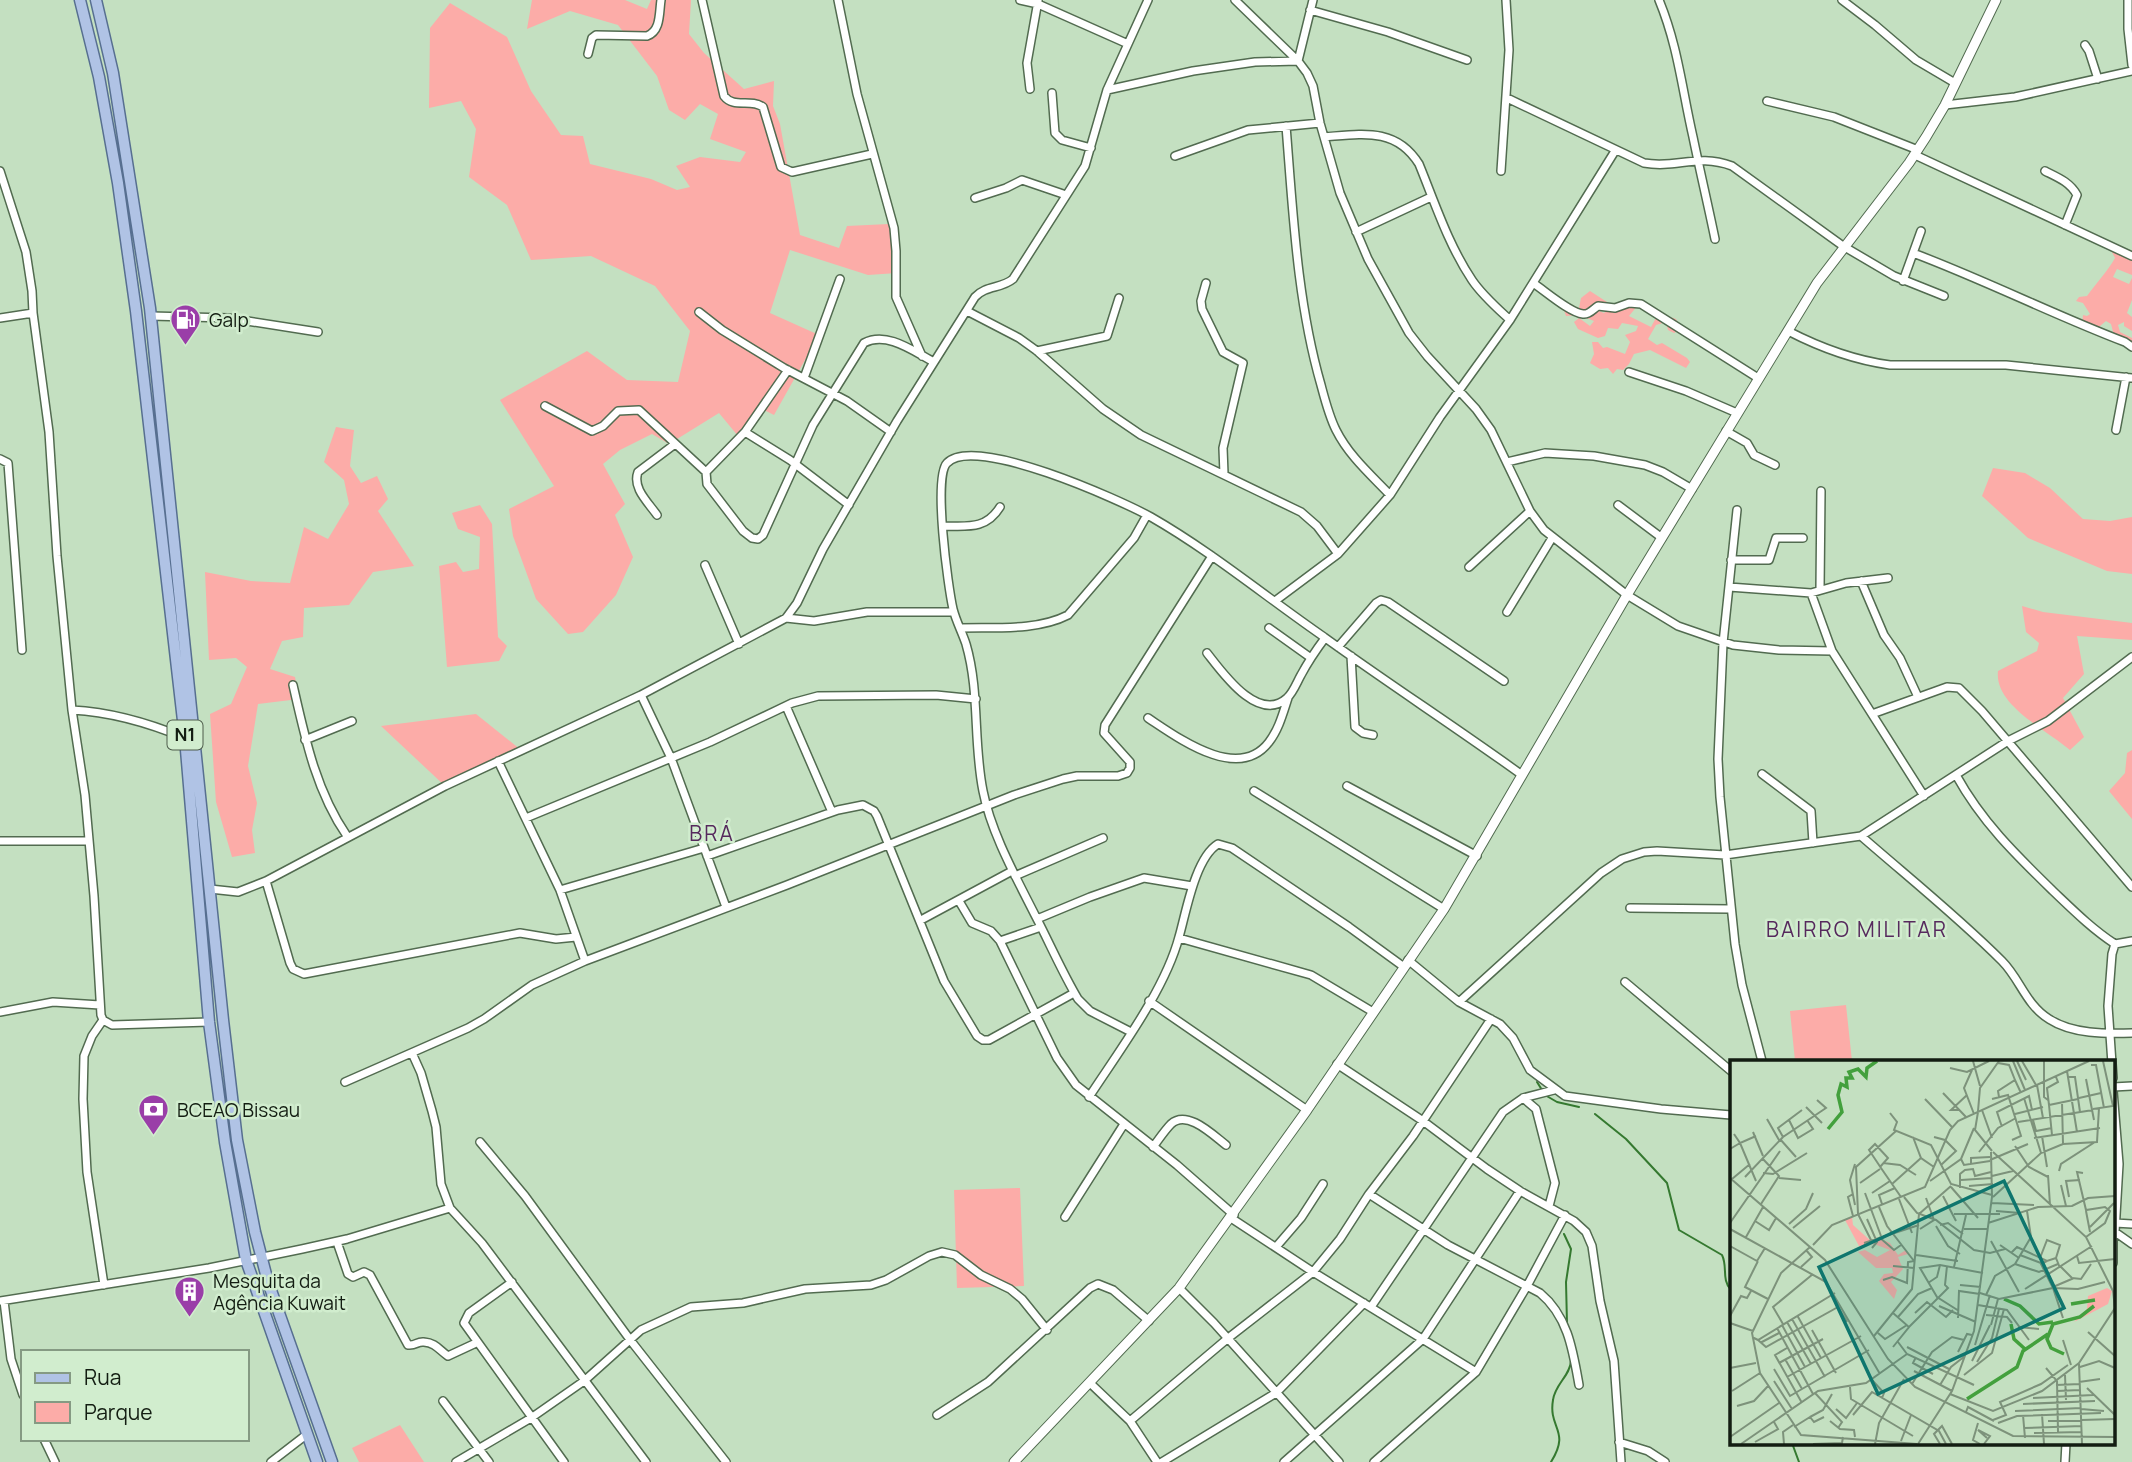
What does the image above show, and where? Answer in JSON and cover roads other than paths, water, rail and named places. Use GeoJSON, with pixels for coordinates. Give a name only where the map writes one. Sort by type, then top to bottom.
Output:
{"type":"FeatureCollection","features":[{"type":"Feature","properties":{"kind":"main road","name":"N1"},"geometry":{"type":"LineString","coordinates":[[80,0],[99,77],[129,253],[186,738],[209,1022],[225,1142],[246,1259],[317,1462]]}},
{"type":"Feature","properties":{"kind":"main road","name":"N1"},"geometry":{"type":"LineString","coordinates":[[96,0],[113,73],[139,223],[151,316],[237,1140],[261,1257],[310,1405],[332,1462]]}},
{"type":"Feature","properties":{"kind":"street"},"geometry":{"type":"LineString","coordinates":[[588,54],[592,37],[596,35],[652,34],[658,25],[661,0]]}},
{"type":"Feature","properties":{"kind":"street"},"geometry":{"type":"LineString","coordinates":[[702,0],[724,96],[735,103],[753,102],[763,107],[781,167],[792,172],[873,154]]}},
{"type":"Feature","properties":{"kind":"street"},"geometry":{"type":"LineString","coordinates":[[838,0],[857,94],[894,228],[896,297],[922,356]]}},
{"type":"Feature","properties":{"kind":"street"},"geometry":{"type":"LineString","coordinates":[[1020,0],[1038,2],[1128,44]]}},
{"type":"Feature","properties":{"kind":"street"},"geometry":{"type":"LineString","coordinates":[[210,889],[238,892],[265,881],[346,836],[498,761],[641,695],[786,618],[797,603],[891,432],[967,311],[981,291],[1007,284],[1013,279],[1085,166],[1107,90],[1148,0]]}},
{"type":"Feature","properties":{"kind":"street"},"geometry":{"type":"LineString","coordinates":[[1235,0],[1298,61],[1313,86],[1320,123],[1340,193],[1374,271],[1409,333],[1483,418],[1530,510],[1552,538],[1627,595],[1678,625],[1723,643],[1779,650],[1832,651]]}},
{"type":"Feature","properties":{"kind":"street"},"geometry":{"type":"LineString","coordinates":[[1298,61],[1312,0]]}},
{"type":"Feature","properties":{"kind":"street"},"geometry":{"type":"LineString","coordinates":[[1501,171],[1509,50],[1506,0]]}},
{"type":"Feature","properties":{"kind":"street"},"geometry":{"type":"LineString","coordinates":[[1659,0],[1675,44],[1715,239]]}},
{"type":"Feature","properties":{"kind":"street"},"geometry":{"type":"LineString","coordinates":[[1842,0],[1864,15],[1916,60],[1955,83]]}},
{"type":"Feature","properties":{"kind":"street"},"geometry":{"type":"LineString","coordinates":[[1014,1462],[1179,1288],[1307,1110],[1444,909],[1627,595],[1817,283],[1916,153],[1945,105],[1996,0]]}},
{"type":"Feature","properties":{"kind":"street"},"geometry":{"type":"LineString","coordinates":[[2128,0],[2132,65]]}},
{"type":"Feature","properties":{"kind":"street"},"geometry":{"type":"LineString","coordinates":[[1030,89],[1027,63],[1038,2]]}},
{"type":"Feature","properties":{"kind":"street"},"geometry":{"type":"LineString","coordinates":[[1310,9],[1467,60]]}},
{"type":"Feature","properties":{"kind":"street"},"geometry":{"type":"LineString","coordinates":[[2085,45],[2098,79]]}},
{"type":"Feature","properties":{"kind":"street"},"geometry":{"type":"LineString","coordinates":[[1107,90],[1193,71],[1255,62],[1298,61]]}},
{"type":"Feature","properties":{"kind":"street"},"geometry":{"type":"LineString","coordinates":[[1945,105],[2015,97],[2132,71]]}},
{"type":"Feature","properties":{"kind":"street"},"geometry":{"type":"LineString","coordinates":[[1052,93],[1055,133],[1062,140],[1091,148]]}},
{"type":"Feature","properties":{"kind":"street"},"geometry":{"type":"LineString","coordinates":[[1507,98],[1615,151],[1652,164],[1699,159],[1732,166],[1843,246],[1903,281],[1944,296]]}},
{"type":"Feature","properties":{"kind":"street"},"geometry":{"type":"LineString","coordinates":[[1767,101],[1834,117],[2132,256]]}},
{"type":"Feature","properties":{"kind":"street"},"geometry":{"type":"LineString","coordinates":[[1175,156],[1238,133],[1320,123]]}},
{"type":"Feature","properties":{"kind":"street"},"geometry":{"type":"LineString","coordinates":[[1286,126],[1299,265],[1307,329],[1316,368],[1330,415],[1343,444],[1390,495]]}},
{"type":"Feature","properties":{"kind":"street"},"geometry":{"type":"LineString","coordinates":[[1324,137],[1380,135],[1391,138],[1415,158],[1448,236],[1473,281],[1510,320]]}},
{"type":"Feature","properties":{"kind":"street"},"geometry":{"type":"LineString","coordinates":[[1275,601],[1338,554],[1390,495],[1423,442],[1510,320],[1615,151]]}},
{"type":"Feature","properties":{"kind":"street"},"geometry":{"type":"LineString","coordinates":[[0,171],[29,264],[49,432],[57,555],[72,710],[85,795],[103,1020],[92,1036],[84,1056],[83,1099],[87,1172],[104,1285]]}},
{"type":"Feature","properties":{"kind":"street"},"geometry":{"type":"LineString","coordinates":[[2045,171],[2073,188],[2077,195],[2065,225]]}},
{"type":"Feature","properties":{"kind":"street"},"geometry":{"type":"LineString","coordinates":[[975,198],[1022,180],[1066,195]]}},
{"type":"Feature","properties":{"kind":"street"},"geometry":{"type":"LineString","coordinates":[[1356,232],[1431,197]]}},
{"type":"Feature","properties":{"kind":"street"},"geometry":{"type":"LineString","coordinates":[[1903,281],[1921,231]]}},
{"type":"Feature","properties":{"kind":"street"},"geometry":{"type":"LineString","coordinates":[[1913,253],[1959,270],[2132,347]]}},
{"type":"Feature","properties":{"kind":"street"},"geometry":{"type":"LineString","coordinates":[[804,379],[840,279]]}},
{"type":"Feature","properties":{"kind":"street"},"geometry":{"type":"LineString","coordinates":[[1206,283],[1201,301],[1202,309],[1223,352],[1243,363],[1223,448],[1224,474]]}},
{"type":"Feature","properties":{"kind":"street"},"geometry":{"type":"LineString","coordinates":[[1533,283],[1583,314],[1598,306],[1615,308],[1629,303],[1641,304],[1758,378]]}},
{"type":"Feature","properties":{"kind":"street"},"geometry":{"type":"LineString","coordinates":[[1037,351],[1107,336],[1119,298]]}},
{"type":"Feature","properties":{"kind":"street"},"geometry":{"type":"LineString","coordinates":[[967,311],[1019,338],[1037,351],[1120,422],[1301,513],[1317,526],[1338,554]]}},
{"type":"Feature","properties":{"kind":"street"},"geometry":{"type":"LineString","coordinates":[[699,312],[722,330],[788,370],[831,392],[891,432]]}},
{"type":"Feature","properties":{"kind":"street"},"geometry":{"type":"LineString","coordinates":[[0,318],[33,313]]}},
{"type":"Feature","properties":{"kind":"street"},"geometry":{"type":"LineString","coordinates":[[151,316],[228,318],[318,332]]}},
{"type":"Feature","properties":{"kind":"street"},"geometry":{"type":"LineString","coordinates":[[1788,331],[1840,355],[1881,364],[2006,365],[2130,377],[2116,430]]}},
{"type":"Feature","properties":{"kind":"street"},"geometry":{"type":"LineString","coordinates":[[545,406],[592,431],[603,426],[618,411],[639,410],[706,472],[708,484],[743,531],[758,539],[763,535],[831,392],[858,349],[871,339],[880,338],[891,340],[934,362]]}},
{"type":"Feature","properties":{"kind":"street"},"geometry":{"type":"LineString","coordinates":[[706,472],[745,432],[788,370]]}},
{"type":"Feature","properties":{"kind":"street"},"geometry":{"type":"LineString","coordinates":[[1629,372],[1686,391],[1737,413]]}},
{"type":"Feature","properties":{"kind":"street"},"geometry":{"type":"LineString","coordinates":[[745,432],[795,464],[849,505]]}},
{"type":"Feature","properties":{"kind":"street"},"geometry":{"type":"LineString","coordinates":[[1726,432],[1747,443],[1754,455],[1775,465]]}},
{"type":"Feature","properties":{"kind":"street"},"geometry":{"type":"LineString","coordinates":[[657,515],[636,485],[636,477],[638,472],[675,444]]}},
{"type":"Feature","properties":{"kind":"street"},"geometry":{"type":"LineString","coordinates":[[1507,462],[1552,453],[1594,456],[1645,465],[1692,489]]}},
{"type":"Feature","properties":{"kind":"street"},"geometry":{"type":"LineString","coordinates":[[1131,1032],[1084,1006],[1074,993],[1014,873],[986,805],[979,768],[976,699],[971,664],[953,612],[943,526],[941,475],[950,460],[960,457],[989,458],[1033,467],[1083,485],[1147,515],[1212,556],[1522,775]]}},
{"type":"Feature","properties":{"kind":"street"},"geometry":{"type":"LineString","coordinates":[[0,459],[8,463],[22,650]]}},
{"type":"Feature","properties":{"kind":"street"},"geometry":{"type":"LineString","coordinates":[[1820,590],[1821,491]]}},
{"type":"Feature","properties":{"kind":"street"},"geometry":{"type":"LineString","coordinates":[[1618,505],[1662,538]]}},
{"type":"Feature","properties":{"kind":"street"},"geometry":{"type":"LineString","coordinates":[[943,526],[981,524],[994,517],[1000,507]]}},
{"type":"Feature","properties":{"kind":"street"},"geometry":{"type":"LineString","coordinates":[[1469,567],[1530,510]]}},
{"type":"Feature","properties":{"kind":"street"},"geometry":{"type":"LineString","coordinates":[[1737,510],[1723,643],[1718,760],[1730,909],[1742,985],[1762,1060]]}},
{"type":"Feature","properties":{"kind":"street"},"geometry":{"type":"LineString","coordinates":[[960,628],[1036,625],[1068,615],[1133,538],[1147,515]]}},
{"type":"Feature","properties":{"kind":"street"},"geometry":{"type":"LineString","coordinates":[[1507,612],[1552,538]]}},
{"type":"Feature","properties":{"kind":"street"},"geometry":{"type":"LineString","coordinates":[[1731,560],[1769,560],[1776,538],[1803,538]]}},
{"type":"Feature","properties":{"kind":"street"},"geometry":{"type":"LineString","coordinates":[[345,1082],[484,1019],[531,985],[585,961],[986,805],[1063,779],[1077,776],[1118,776],[1127,773],[1130,762],[1104,733],[1105,726],[1212,556]]}},
{"type":"Feature","properties":{"kind":"street"},"geometry":{"type":"LineString","coordinates":[[705,565],[739,644]]}},
{"type":"Feature","properties":{"kind":"street"},"geometry":{"type":"LineString","coordinates":[[1729,587],[1811,593],[1861,581],[1888,578]]}},
{"type":"Feature","properties":{"kind":"street"},"geometry":{"type":"LineString","coordinates":[[1861,581],[1884,635],[1900,658],[1918,697]]}},
{"type":"Feature","properties":{"kind":"street"},"geometry":{"type":"LineString","coordinates":[[1811,593],[1832,651],[1924,796]]}},
{"type":"Feature","properties":{"kind":"street"},"geometry":{"type":"LineString","coordinates":[[1338,647],[1381,600],[1388,602],[1504,681]]}},
{"type":"Feature","properties":{"kind":"street"},"geometry":{"type":"LineString","coordinates":[[786,618],[814,621],[867,612],[953,612]]}},
{"type":"Feature","properties":{"kind":"street"},"geometry":{"type":"LineString","coordinates":[[1269,628],[1311,658]]}},
{"type":"Feature","properties":{"kind":"street"},"geometry":{"type":"LineString","coordinates":[[1148,718],[1184,742],[1209,754],[1232,758],[1247,757],[1267,744],[1278,727],[1288,698],[1325,638]]}},
{"type":"Feature","properties":{"kind":"street"},"geometry":{"type":"LineString","coordinates":[[1207,653],[1247,697],[1264,705],[1288,698]]}},
{"type":"Feature","properties":{"kind":"street"},"geometry":{"type":"LineString","coordinates":[[1350,656],[1355,727],[1363,733],[1373,735]]}},
{"type":"Feature","properties":{"kind":"street"},"geometry":{"type":"LineString","coordinates":[[1459,1002],[1611,865],[1632,855],[1657,851],[1725,855],[1861,836],[2008,741],[2048,721],[2132,657]]}},
{"type":"Feature","properties":{"kind":"street"},"geometry":{"type":"LineString","coordinates":[[293,685],[305,740],[325,797],[346,836]]}},
{"type":"Feature","properties":{"kind":"street"},"geometry":{"type":"LineString","coordinates":[[1872,714],[1947,687],[1959,688],[2008,741],[2132,887]]}},
{"type":"Feature","properties":{"kind":"street"},"geometry":{"type":"LineString","coordinates":[[641,695],[671,758],[726,907]]}},
{"type":"Feature","properties":{"kind":"street"},"geometry":{"type":"LineString","coordinates":[[526,818],[671,758],[786,706],[818,696],[936,695],[976,699]]}},
{"type":"Feature","properties":{"kind":"street"},"geometry":{"type":"LineString","coordinates":[[786,706],[832,812]]}},
{"type":"Feature","properties":{"kind":"street"},"geometry":{"type":"LineString","coordinates":[[72,710],[127,718],[186,738]]}},
{"type":"Feature","properties":{"kind":"street"},"geometry":{"type":"LineString","coordinates":[[305,740],[352,721]]}},
{"type":"Feature","properties":{"kind":"street"},"geometry":{"type":"LineString","coordinates":[[498,761],[559,890],[585,961]]}},
{"type":"Feature","properties":{"kind":"street"},"geometry":{"type":"LineString","coordinates":[[1762,774],[1811,811],[1814,843]]}},
{"type":"Feature","properties":{"kind":"street"},"geometry":{"type":"LineString","coordinates":[[1955,775],[2003,842],[2088,924],[2115,944],[2132,941]]}},
{"type":"Feature","properties":{"kind":"street"},"geometry":{"type":"LineString","coordinates":[[1347,786],[1477,856]]}},
{"type":"Feature","properties":{"kind":"street"},"geometry":{"type":"LineString","coordinates":[[1254,791],[1444,909]]}},
{"type":"Feature","properties":{"kind":"street"},"geometry":{"type":"LineString","coordinates":[[559,890],[706,852],[856,805],[869,807],[877,817],[944,981],[977,1036],[989,1040],[1074,993]]}},
{"type":"Feature","properties":{"kind":"street"},"geometry":{"type":"LineString","coordinates":[[1861,836],[2001,960],[2025,996],[2048,1018],[2073,1029],[2110,1034],[2132,1033]]}},
{"type":"Feature","properties":{"kind":"street"},"geometry":{"type":"LineString","coordinates":[[921,920],[1014,873],[1103,838]]}},
{"type":"Feature","properties":{"kind":"street"},"geometry":{"type":"LineString","coordinates":[[0,841],[87,841]]}},
{"type":"Feature","properties":{"kind":"street"},"geometry":{"type":"LineString","coordinates":[[1089,1097],[1164,974],[1179,938],[1192,886],[1211,850],[1218,844],[1224,845],[1406,964],[1459,1002],[1491,1019],[1506,1030],[1530,1069],[1554,1090],[1574,1099],[1730,1115]]}},
{"type":"Feature","properties":{"kind":"street"},"geometry":{"type":"LineString","coordinates":[[1037,919],[1101,892],[1144,878],[1192,886]]}},
{"type":"Feature","properties":{"kind":"street"},"geometry":{"type":"LineString","coordinates":[[265,881],[290,963],[293,969],[303,974],[511,934],[528,933],[556,939],[576,937]]}},
{"type":"Feature","properties":{"kind":"street"},"geometry":{"type":"LineString","coordinates":[[959,901],[972,923],[991,931],[1000,941],[1066,1073],[1089,1097],[1153,1147],[1232,1216],[1312,1272],[1476,1372]]}},
{"type":"Feature","properties":{"kind":"street"},"geometry":{"type":"LineString","coordinates":[[1630,908],[1730,909]]}},
{"type":"Feature","properties":{"kind":"street"},"geometry":{"type":"LineString","coordinates":[[1000,941],[1041,927]]}},
{"type":"Feature","properties":{"kind":"street"},"geometry":{"type":"LineString","coordinates":[[1179,938],[1311,975],[1373,1012]]}},
{"type":"Feature","properties":{"kind":"street"},"geometry":{"type":"LineString","coordinates":[[2112,1060],[2108,1006],[2115,944]]}},
{"type":"Feature","properties":{"kind":"street"},"geometry":{"type":"LineString","coordinates":[[1625,982],[1730,1069]]}},
{"type":"Feature","properties":{"kind":"street"},"geometry":{"type":"LineString","coordinates":[[1149,1001],[1307,1110]]}},
{"type":"Feature","properties":{"kind":"street"},"geometry":{"type":"LineString","coordinates":[[0,1013],[53,1002],[100,1005]]}},
{"type":"Feature","properties":{"kind":"street"},"geometry":{"type":"LineString","coordinates":[[1130,1421],[1312,1272],[1340,1239],[1491,1019]]}},
{"type":"Feature","properties":{"kind":"street"},"geometry":{"type":"LineString","coordinates":[[103,1020],[120,1025],[209,1022]]}},
{"type":"Feature","properties":{"kind":"street"},"geometry":{"type":"LineString","coordinates":[[412,1053],[432,1111],[436,1128],[440,1184],[450,1208],[482,1243],[646,1462]]}},
{"type":"Feature","properties":{"kind":"street"},"geometry":{"type":"LineString","coordinates":[[1337,1064],[1423,1121],[1520,1191],[1581,1226],[1592,1246],[1600,1301],[1614,1361],[1621,1462]]}},
{"type":"Feature","properties":{"kind":"street"},"geometry":{"type":"LineString","coordinates":[[2114,1089],[2132,1086]]}},
{"type":"Feature","properties":{"kind":"street"},"geometry":{"type":"LineString","coordinates":[[1162,1462],[1276,1393],[1367,1305],[1503,1112],[1523,1098],[1554,1090]]}},
{"type":"Feature","properties":{"kind":"street"},"geometry":{"type":"LineString","coordinates":[[1523,1098],[1536,1109],[1555,1183],[1549,1206]]}},
{"type":"Feature","properties":{"kind":"street"},"geometry":{"type":"LineString","coordinates":[[2114,1102],[2119,1164],[2114,1229]]}},
{"type":"Feature","properties":{"kind":"street"},"geometry":{"type":"LineString","coordinates":[[1153,1147],[1173,1122],[1181,1118],[1191,1121],[1226,1145]]}},
{"type":"Feature","properties":{"kind":"street"},"geometry":{"type":"LineString","coordinates":[[1065,1217],[1124,1125]]}},
{"type":"Feature","properties":{"kind":"street"},"geometry":{"type":"LineString","coordinates":[[480,1142],[525,1196],[631,1341],[726,1462]]}},
{"type":"Feature","properties":{"kind":"street"},"geometry":{"type":"LineString","coordinates":[[1276,1247],[1294,1227],[1323,1184]]}},
{"type":"Feature","properties":{"kind":"street"},"geometry":{"type":"LineString","coordinates":[[1284,1462],[1423,1339],[1520,1191]]}},
{"type":"Feature","properties":{"kind":"street"},"geometry":{"type":"LineString","coordinates":[[1369,1195],[1475,1260],[1540,1293],[1559,1312],[1573,1351],[1579,1385]]}},
{"type":"Feature","properties":{"kind":"street"},"geometry":{"type":"LineString","coordinates":[[21,1389],[11,1359],[2,1301],[209,1268],[337,1242],[450,1208]]}},
{"type":"Feature","properties":{"kind":"street"},"geometry":{"type":"LineString","coordinates":[[1374,1462],[1476,1372],[1527,1286],[1564,1215]]}},
{"type":"Feature","properties":{"kind":"street"},"geometry":{"type":"LineString","coordinates":[[2114,1229],[2132,1224]]}},
{"type":"Feature","properties":{"kind":"street"},"geometry":{"type":"LineString","coordinates":[[2114,1229],[2132,1244]]}},
{"type":"Feature","properties":{"kind":"street"},"geometry":{"type":"LineString","coordinates":[[337,1242],[348,1274],[353,1277],[364,1272],[370,1275],[408,1345],[414,1346],[423,1341],[434,1343],[448,1356],[477,1343]]}},
{"type":"Feature","properties":{"kind":"street"},"geometry":{"type":"LineString","coordinates":[[456,1462],[531,1418],[584,1381],[637,1333],[691,1307],[743,1303],[805,1290],[871,1285],[942,1252],[955,1255],[981,1275],[1010,1289],[1022,1299],[1047,1330]]}},
{"type":"Feature","properties":{"kind":"street"},"geometry":{"type":"LineString","coordinates":[[512,1282],[465,1319],[467,1329],[564,1462]]}},
{"type":"Feature","properties":{"kind":"street"},"geometry":{"type":"LineString","coordinates":[[937,1415],[988,1382],[1079,1298],[1098,1284],[1113,1290],[1149,1321]]}},
{"type":"Feature","properties":{"kind":"street"},"geometry":{"type":"LineString","coordinates":[[1179,1288],[1339,1462]]}},
{"type":"Feature","properties":{"kind":"street"},"geometry":{"type":"LineString","coordinates":[[1090,1383],[1130,1421],[1157,1462]]}},
{"type":"Feature","properties":{"kind":"street"},"geometry":{"type":"LineString","coordinates":[[443,1401],[489,1462]]}},
{"type":"Feature","properties":{"kind":"street"},"geometry":{"type":"LineString","coordinates":[[271,1462],[306,1435]]}},
{"type":"Feature","properties":{"kind":"street"},"geometry":{"type":"LineString","coordinates":[[45,1441],[55,1462]]}},
{"type":"Feature","properties":{"kind":"street"},"geometry":{"type":"LineString","coordinates":[[1619,1442],[1648,1451],[1665,1462]]}},
{"type":"Feature","properties":{"kind":"street"},"geometry":{"type":"LineString","coordinates":[[2065,1462],[2066,1444]]}},
{"type":"Feature","properties":{"kind":"waterway"},"geometry":{"type":"LineString","coordinates":[[1537,1082],[1542,1090]]}},
{"type":"Feature","properties":{"kind":"waterway"},"geometry":{"type":"LineString","coordinates":[[1545,1095],[1557,1102],[1579,1107]]}},
{"type":"Feature","properties":{"kind":"waterway"},"geometry":{"type":"LineString","coordinates":[[1595,1114],[1626,1139],[1667,1183],[1679,1230],[1722,1255],[1726,1282],[1730,1289]]}},
{"type":"Feature","properties":{"kind":"waterway"},"geometry":{"type":"LineString","coordinates":[[1564,1234],[1571,1249],[1566,1282],[1567,1324]]}},
{"type":"Feature","properties":{"kind":"waterway"},"geometry":{"type":"LineString","coordinates":[[1551,1462],[1559,1443],[1552,1410],[1553,1400],[1571,1361]]}},
{"type":"Feature","properties":{"kind":"waterway"},"geometry":{"type":"LineString","coordinates":[[1792,1444],[1799,1462]]}},
{"type":"Feature","properties":{"kind":"place","name":"Galp"},"geometry":{"type":"Point","coordinates":[186,347]}},
{"type":"Feature","properties":{"kind":"place","name":"BCEAO Bissau"},"geometry":{"type":"Point","coordinates":[154,1137]}},
{"type":"Feature","properties":{"kind":"place","name":"Mesquita da Agência Kuwait"},"geometry":{"type":"Point","coordinates":[190,1319]}},
{"type":"Feature","properties":{"kind":"district","name":"BRÁ"},"geometry":{"type":"Point","coordinates":[712,834]}},
{"type":"Feature","properties":{"kind":"district","name":"BAIRRO MILITAR"},"geometry":{"type":"Point","coordinates":[1857,930]}}]}
